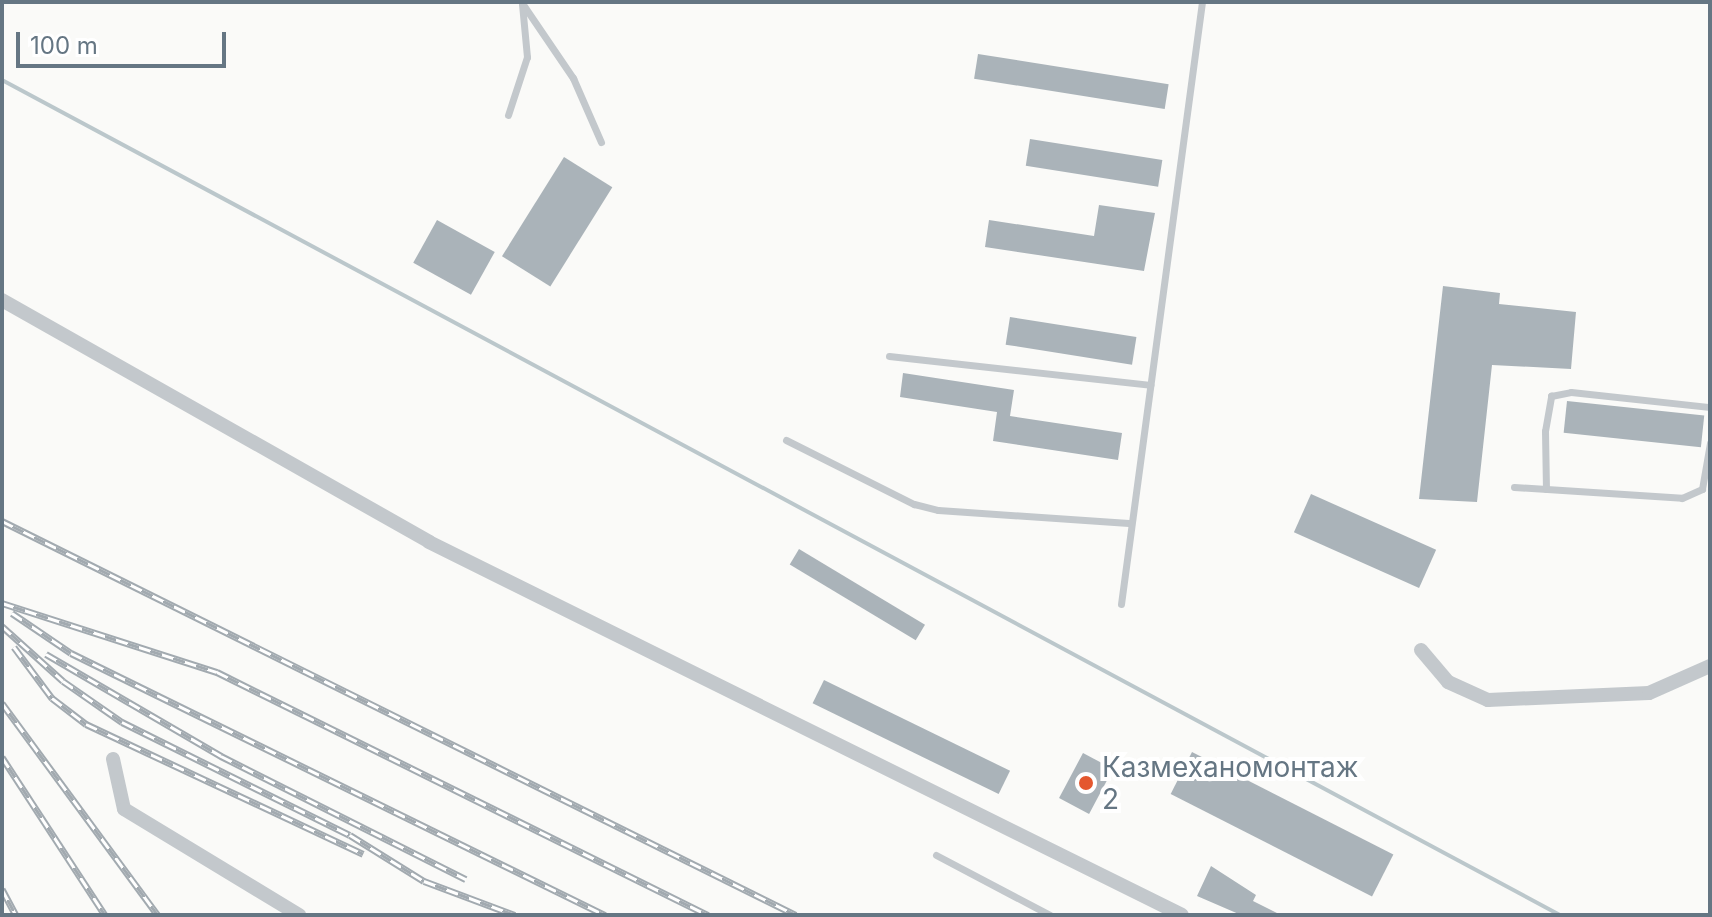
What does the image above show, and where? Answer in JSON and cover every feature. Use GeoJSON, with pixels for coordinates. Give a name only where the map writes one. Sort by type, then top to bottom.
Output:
{"type":"FeatureCollection","features":[{"type":"Feature","properties":{"kind":"street"},"geometry":{"type":"LineString","coordinates":[[2,300],[429,542],[1182,915]]}},
{"type":"Feature","properties":{"kind":"street"},"geometry":{"type":"LineString","coordinates":[[1421,650],[1448,682],[1488,700],[1649,693],[1710,666]]}},
{"type":"Feature","properties":{"kind":"street"},"geometry":{"type":"LineString","coordinates":[[113,759],[124,809],[299,915]]}},
{"type":"Feature","properties":{"kind":"lane"},"geometry":{"type":"LineString","coordinates":[[508,115],[527,57],[522,2]]}},
{"type":"Feature","properties":{"kind":"lane"},"geometry":{"type":"LineString","coordinates":[[522,2],[573,78],[601,142]]}},
{"type":"Feature","properties":{"kind":"lane"},"geometry":{"type":"LineString","coordinates":[[1121,604],[1129,523],[1202,2]]}},
{"type":"Feature","properties":{"kind":"lane"},"geometry":{"type":"LineString","coordinates":[[889,356],[1150,385]]}},
{"type":"Feature","properties":{"kind":"lane"},"geometry":{"type":"LineString","coordinates":[[1546,489],[1545,431],[1551,396],[1571,392],[1710,407]]}},
{"type":"Feature","properties":{"kind":"lane"},"geometry":{"type":"LineString","coordinates":[[786,440],[914,504],[938,510],[1129,523]]}},
{"type":"Feature","properties":{"kind":"lane"},"geometry":{"type":"LineString","coordinates":[[1514,487],[1663,499],[1694,495],[1707,478],[1710,443]]}},
{"type":"Feature","properties":{"kind":"lane"},"geometry":{"type":"LineString","coordinates":[[936,855],[1050,915]]}},
{"type":"Feature","properties":{"kind":"building"},"geometry":{"type":"Polygon","coordinates":[[[978,54],[1169,84],[1165,109],[974,79],[978,54]]]}},
{"type":"Feature","properties":{"kind":"building"},"geometry":{"type":"Polygon","coordinates":[[[1030,139],[1162,160],[1158,187],[1026,166],[1030,139]]]}},
{"type":"Feature","properties":{"kind":"building"},"geometry":{"type":"Polygon","coordinates":[[[564,157],[612,187],[550,286],[502,256],[564,157]]]}},
{"type":"Feature","properties":{"kind":"building"},"geometry":{"type":"Polygon","coordinates":[[[1099,205],[1155,213],[1144,271],[985,247],[989,220],[1094,236],[1099,205]]]}},
{"type":"Feature","properties":{"kind":"building"},"geometry":{"type":"Polygon","coordinates":[[[437,220],[495,252],[471,295],[413,263],[437,220]]]}},
{"type":"Feature","properties":{"kind":"building"},"geometry":{"type":"Polygon","coordinates":[[[1443,286],[1500,293],[1499,304],[1576,312],[1571,369],[1492,365],[1477,502],[1419,499],[1443,286]]]}},
{"type":"Feature","properties":{"kind":"building"},"geometry":{"type":"Polygon","coordinates":[[[1010,317],[1136,337],[1132,365],[1006,345],[1010,317]]]}},
{"type":"Feature","properties":{"kind":"building"},"geometry":{"type":"Polygon","coordinates":[[[903,373],[1014,390],[1010,416],[1122,433],[1118,460],[993,441],[997,412],[900,397],[903,373]]]}},
{"type":"Feature","properties":{"kind":"building"},"geometry":{"type":"Polygon","coordinates":[[[1567,401],[1704,415],[1701,447],[1564,433],[1567,401]]]}},
{"type":"Feature","properties":{"kind":"building"},"geometry":{"type":"Polygon","coordinates":[[[1311,494],[1436,550],[1419,588],[1294,532],[1311,494]]]}},
{"type":"Feature","properties":{"kind":"building"},"geometry":{"type":"Polygon","coordinates":[[[799,549],[925,625],[916,640],[790,564],[799,549]]]}},
{"type":"Feature","properties":{"kind":"building"},"geometry":{"type":"Polygon","coordinates":[[[824,680],[1010,771],[999,794],[813,703],[824,680]]]}},
{"type":"Feature","properties":{"kind":"building"},"geometry":{"type":"Polygon","coordinates":[[[1192,752],[1393,855],[1372,896],[1171,794],[1192,752]]]}},
{"type":"Feature","properties":{"kind":"building","name":"Казмеханомонтаж 2"},"geometry":{"type":"Polygon","coordinates":[[[1083,753],[1113,769],[1089,814],[1059,798],[1083,753]]]}},
{"type":"Feature","properties":{"kind":"building"},"geometry":{"type":"Polygon","coordinates":[[[1211,866],[1256,895],[1253,901],[1281,915],[1241,915],[1197,896],[1211,866]]]}},
{"type":"Feature","properties":{"kind":"waterway"},"geometry":{"type":"LineString","coordinates":[[2,80],[1560,915]]}},
{"type":"Feature","properties":{"kind":"railway"},"geometry":{"type":"LineString","coordinates":[[2,521],[796,915]]}},
{"type":"Feature","properties":{"kind":"railway"},"geometry":{"type":"LineString","coordinates":[[2,603],[217,672],[708,915]]}},
{"type":"Feature","properties":{"kind":"railway"},"geometry":{"type":"LineString","coordinates":[[12,613],[71,653],[605,915]]}},
{"type":"Feature","properties":{"kind":"railway"},"geometry":{"type":"LineString","coordinates":[[2,626],[63,681],[122,722],[350,835],[424,881],[515,915]]}},
{"type":"Feature","properties":{"kind":"railway"},"geometry":{"type":"LineString","coordinates":[[14,647],[52,698],[86,724],[363,854]]}},
{"type":"Feature","properties":{"kind":"railway"},"geometry":{"type":"LineString","coordinates":[[46,654],[221,756],[466,879]]}},
{"type":"Feature","properties":{"kind":"railway"},"geometry":{"type":"LineString","coordinates":[[2,703],[158,915]]}},
{"type":"Feature","properties":{"kind":"railway"},"geometry":{"type":"LineString","coordinates":[[2,757],[105,915]]}},
{"type":"Feature","properties":{"kind":"railway"},"geometry":{"type":"LineString","coordinates":[[2,889],[16,915]]}},
{"type":"Feature","properties":{"kind":"place","name":"Казмеханомонтаж 2"},"geometry":{"type":"Point","coordinates":[1086,783]}}]}
